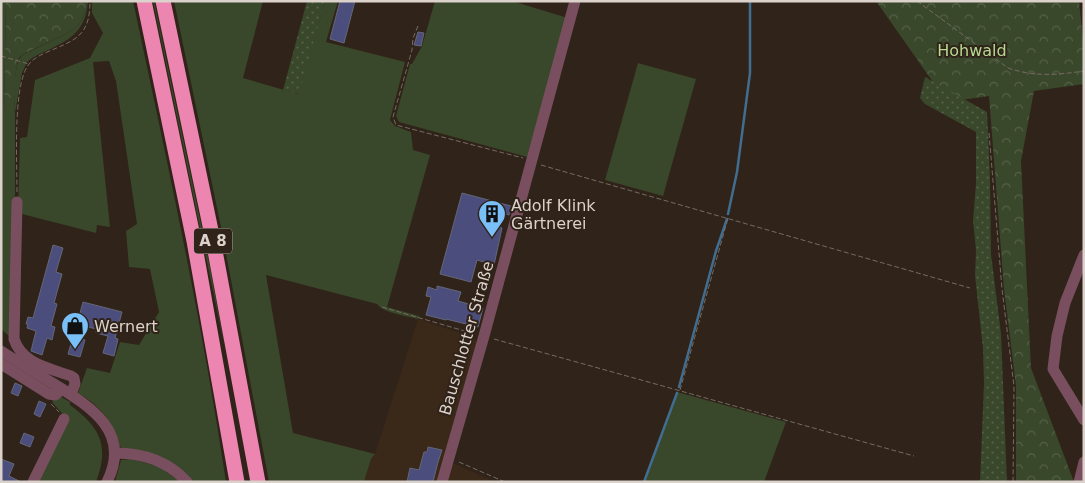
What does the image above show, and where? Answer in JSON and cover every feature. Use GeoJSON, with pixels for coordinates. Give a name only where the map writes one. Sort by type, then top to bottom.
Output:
{"type":"FeatureCollection","features":[{"type":"Feature","properties":{"kind":"highway","name":"A 8"},"geometry":{"type":"LineString","coordinates":[[144,1],[200,270],[237,482]]}},
{"type":"Feature","properties":{"kind":"highway","name":"A 8"},"geometry":{"type":"LineString","coordinates":[[163,1],[213,240],[258,482]]}},
{"type":"Feature","properties":{"kind":"street","name":"Bauschlotter Straße"},"geometry":{"type":"LineString","coordinates":[[442,482],[576,1]]}},
{"type":"Feature","properties":{"kind":"street"},"geometry":{"type":"LineString","coordinates":[[1,364],[48,394],[55,395],[67,392],[75,384],[74,378],[71,376],[38,365],[32,361],[19,351],[14,339],[17,202]]}},
{"type":"Feature","properties":{"kind":"street"},"geometry":{"type":"LineString","coordinates":[[1084,254],[1065,303],[1052,369],[1084,420]]}},
{"type":"Feature","properties":{"kind":"street"},"geometry":{"type":"LineString","coordinates":[[1,351],[67,392],[91,409],[103,421],[110,432],[115,453],[114,466],[107,482]]}},
{"type":"Feature","properties":{"kind":"street"},"geometry":{"type":"LineString","coordinates":[[33,482],[64,419]]}},
{"type":"Feature","properties":{"kind":"street"},"geometry":{"type":"LineString","coordinates":[[115,453],[132,453],[152,459],[164,464],[187,482]]}},
{"type":"Feature","properties":{"kind":"street"},"geometry":{"type":"LineString","coordinates":[[1079,482],[1084,462]]}},
{"type":"Feature","properties":{"kind":"path"},"geometry":{"type":"LineString","coordinates":[[17,202],[18,111],[24,72],[29,64],[40,56],[81,35],[86,24],[90,1]]}},
{"type":"Feature","properties":{"kind":"path"},"geometry":{"type":"LineString","coordinates":[[917,1],[1008,68],[1025,74],[1056,75],[1084,71]]}},
{"type":"Feature","properties":{"kind":"path"},"geometry":{"type":"LineString","coordinates":[[418,26],[413,38],[412,50],[393,118],[396,125],[532,160],[540,164],[970,288]]}},
{"type":"Feature","properties":{"kind":"path"},"geometry":{"type":"LineString","coordinates":[[2,56],[29,64]]}},
{"type":"Feature","properties":{"kind":"path"},"geometry":{"type":"LineString","coordinates":[[990,133],[1002,289],[1014,386],[1013,482]]}},
{"type":"Feature","properties":{"kind":"path"},"geometry":{"type":"LineString","coordinates":[[680,390],[728,217]]}},
{"type":"Feature","properties":{"kind":"path"},"geometry":{"type":"LineString","coordinates":[[382,307],[914,456]]}},
{"type":"Feature","properties":{"kind":"path"},"geometry":{"type":"LineString","coordinates":[[48,394],[48,400],[64,419]]}},
{"type":"Feature","properties":{"kind":"path"},"geometry":{"type":"LineString","coordinates":[[449,458],[505,482]]}},
{"type":"Feature","properties":{"kind":"shaded area"},"geometry":{"type":"Polygon","coordinates":[[[418,319],[473,337],[479,344],[444,459],[495,482],[364,482],[371,459],[375,454],[418,319]]]}},
{"type":"Feature","properties":{"kind":"green space"},"geometry":{"type":"Polygon","coordinates":[[[1,1],[6,1],[4,110],[15,112],[15,76],[20,58],[24,54],[68,33],[76,27],[86,12],[88,2],[86,14],[82,24],[76,32],[61,43],[32,58],[27,62],[22,73],[15,113],[15,200],[11,338],[1,329],[1,1]]]}},
{"type":"Feature","properties":{"kind":"green space"},"geometry":{"type":"Polygon","coordinates":[[[6,1],[87,1],[86,12],[76,27],[68,33],[25,53],[19,58],[16,68],[15,113],[4,110],[6,1]]]}},
{"type":"Feature","properties":{"kind":"green space"},"geometry":{"type":"Polygon","coordinates":[[[92,1],[133,1],[195,301],[226,482],[193,482],[190,478],[122,448],[106,416],[93,403],[78,393],[87,368],[110,373],[120,342],[139,345],[159,312],[150,269],[129,267],[126,231],[137,224],[116,81],[109,61],[93,62],[110,227],[97,225],[96,233],[18,213],[20,138],[27,137],[35,80],[90,58],[103,33],[92,13],[92,1]]]}},
{"type":"Feature","properties":{"kind":"green space"},"geometry":{"type":"Polygon","coordinates":[[[153,1],[209,262],[225,349],[153,1]]]}},
{"type":"Feature","properties":{"kind":"green space"},"geometry":{"type":"Polygon","coordinates":[[[174,1],[263,1],[243,78],[298,94],[325,1],[338,1],[326,42],[405,62],[390,120],[395,126],[411,132],[413,150],[430,155],[387,307],[419,316],[418,319],[384,310],[377,304],[266,275],[293,433],[375,454],[371,459],[364,482],[269,482],[221,227],[174,1]]]}},
{"type":"Feature","properties":{"kind":"green space"},"geometry":{"type":"Polygon","coordinates":[[[307,1],[325,1],[299,94],[283,90],[307,1]]]}},
{"type":"Feature","properties":{"kind":"green space"},"geometry":{"type":"Polygon","coordinates":[[[435,1],[512,1],[568,18],[527,157],[399,122],[396,116],[410,64],[412,64],[422,46],[435,1]]]}},
{"type":"Feature","properties":{"kind":"green space","name":"Hohwald"},"geometry":{"type":"Polygon","coordinates":[[[876,1],[1079,1],[1084,51],[1084,84],[1034,91],[1021,161],[1031,368],[1074,482],[1016,482],[1016,386],[1004,289],[989,96],[947,102],[876,1]]]}},
{"type":"Feature","properties":{"kind":"green space"},"geometry":{"type":"Polygon","coordinates":[[[638,63],[696,79],[663,196],[605,180],[638,63]]]}},
{"type":"Feature","properties":{"kind":"green space"},"geometry":{"type":"Polygon","coordinates":[[[925,77],[987,112],[991,254],[1001,334],[1007,482],[980,482],[984,383],[983,349],[975,275],[976,250],[973,221],[976,183],[976,132],[925,104],[920,98],[925,77]]]}},
{"type":"Feature","properties":{"kind":"green space"},"geometry":{"type":"Polygon","coordinates":[[[677,392],[786,422],[764,482],[643,482],[677,392]]]}},
{"type":"Feature","properties":{"kind":"green space"},"geometry":{"type":"Polygon","coordinates":[[[58,395],[70,402],[70,405],[89,421],[100,438],[102,458],[96,482],[37,482],[67,419],[52,402],[58,395]]]}},
{"type":"Feature","properties":{"kind":"green space"},"geometry":{"type":"Polygon","coordinates":[[[132,459],[160,467],[180,482],[115,482],[121,460],[132,459]]]}},
{"type":"Feature","properties":{"kind":"building"},"geometry":{"type":"Polygon","coordinates":[[[340,1],[355,1],[344,43],[330,39],[340,1]]]}},
{"type":"Feature","properties":{"kind":"building"},"geometry":{"type":"Polygon","coordinates":[[[418,32],[424,33],[421,46],[414,45],[418,32]]]}},
{"type":"Feature","properties":{"kind":"building"},"geometry":{"type":"Polygon","coordinates":[[[462,193],[511,206],[509,215],[498,211],[494,225],[502,228],[494,265],[477,260],[471,282],[440,274],[462,193]]]}},
{"type":"Feature","properties":{"kind":"building"},"geometry":{"type":"Polygon","coordinates":[[[53,245],[63,248],[56,272],[62,274],[54,303],[57,304],[51,326],[55,327],[52,340],[47,338],[42,355],[31,351],[36,331],[27,328],[28,324],[26,324],[28,317],[33,318],[53,245]]]}},
{"type":"Feature","properties":{"kind":"building"},"geometry":{"type":"Polygon","coordinates":[[[437,286],[461,292],[458,301],[483,308],[478,327],[426,315],[431,297],[426,296],[428,287],[437,290],[437,286]]]}},
{"type":"Feature","properties":{"kind":"building"},"geometry":{"type":"Polygon","coordinates":[[[83,302],[122,312],[115,338],[118,339],[114,356],[103,353],[108,336],[96,333],[96,329],[77,324],[83,302]]]}},
{"type":"Feature","properties":{"kind":"building"},"geometry":{"type":"Polygon","coordinates":[[[73,337],[85,340],[80,357],[68,354],[73,337]]]}},
{"type":"Feature","properties":{"kind":"building"},"geometry":{"type":"Polygon","coordinates":[[[15,383],[22,386],[18,396],[11,393],[15,383]]]}},
{"type":"Feature","properties":{"kind":"building"},"geometry":{"type":"Polygon","coordinates":[[[39,401],[46,404],[40,417],[34,414],[39,401]]]}},
{"type":"Feature","properties":{"kind":"building"},"geometry":{"type":"Polygon","coordinates":[[[24,433],[34,437],[30,447],[20,443],[24,433]]]}},
{"type":"Feature","properties":{"kind":"building"},"geometry":{"type":"Polygon","coordinates":[[[428,447],[442,450],[433,482],[407,482],[410,468],[419,470],[424,452],[427,452],[428,447]]]}},
{"type":"Feature","properties":{"kind":"building"},"geometry":{"type":"Polygon","coordinates":[[[1,459],[14,464],[9,476],[21,482],[1,482],[1,459]]]}},
{"type":"Feature","properties":{"kind":"waterway"},"geometry":{"type":"LineString","coordinates":[[728,214],[737,172],[750,73],[750,1]]}},
{"type":"Feature","properties":{"kind":"waterway"},"geometry":{"type":"LineString","coordinates":[[679,387],[716,251],[727,219]]}},
{"type":"Feature","properties":{"kind":"waterway"},"geometry":{"type":"LineString","coordinates":[[644,482],[677,393]]}},
{"type":"Feature","properties":{"kind":"place","name":"Adolf Klink Gärtnerei"},"geometry":{"type":"Point","coordinates":[492,238]}},
{"type":"Feature","properties":{"kind":"place","name":"Wernert"},"geometry":{"type":"Point","coordinates":[75,350]}}]}
